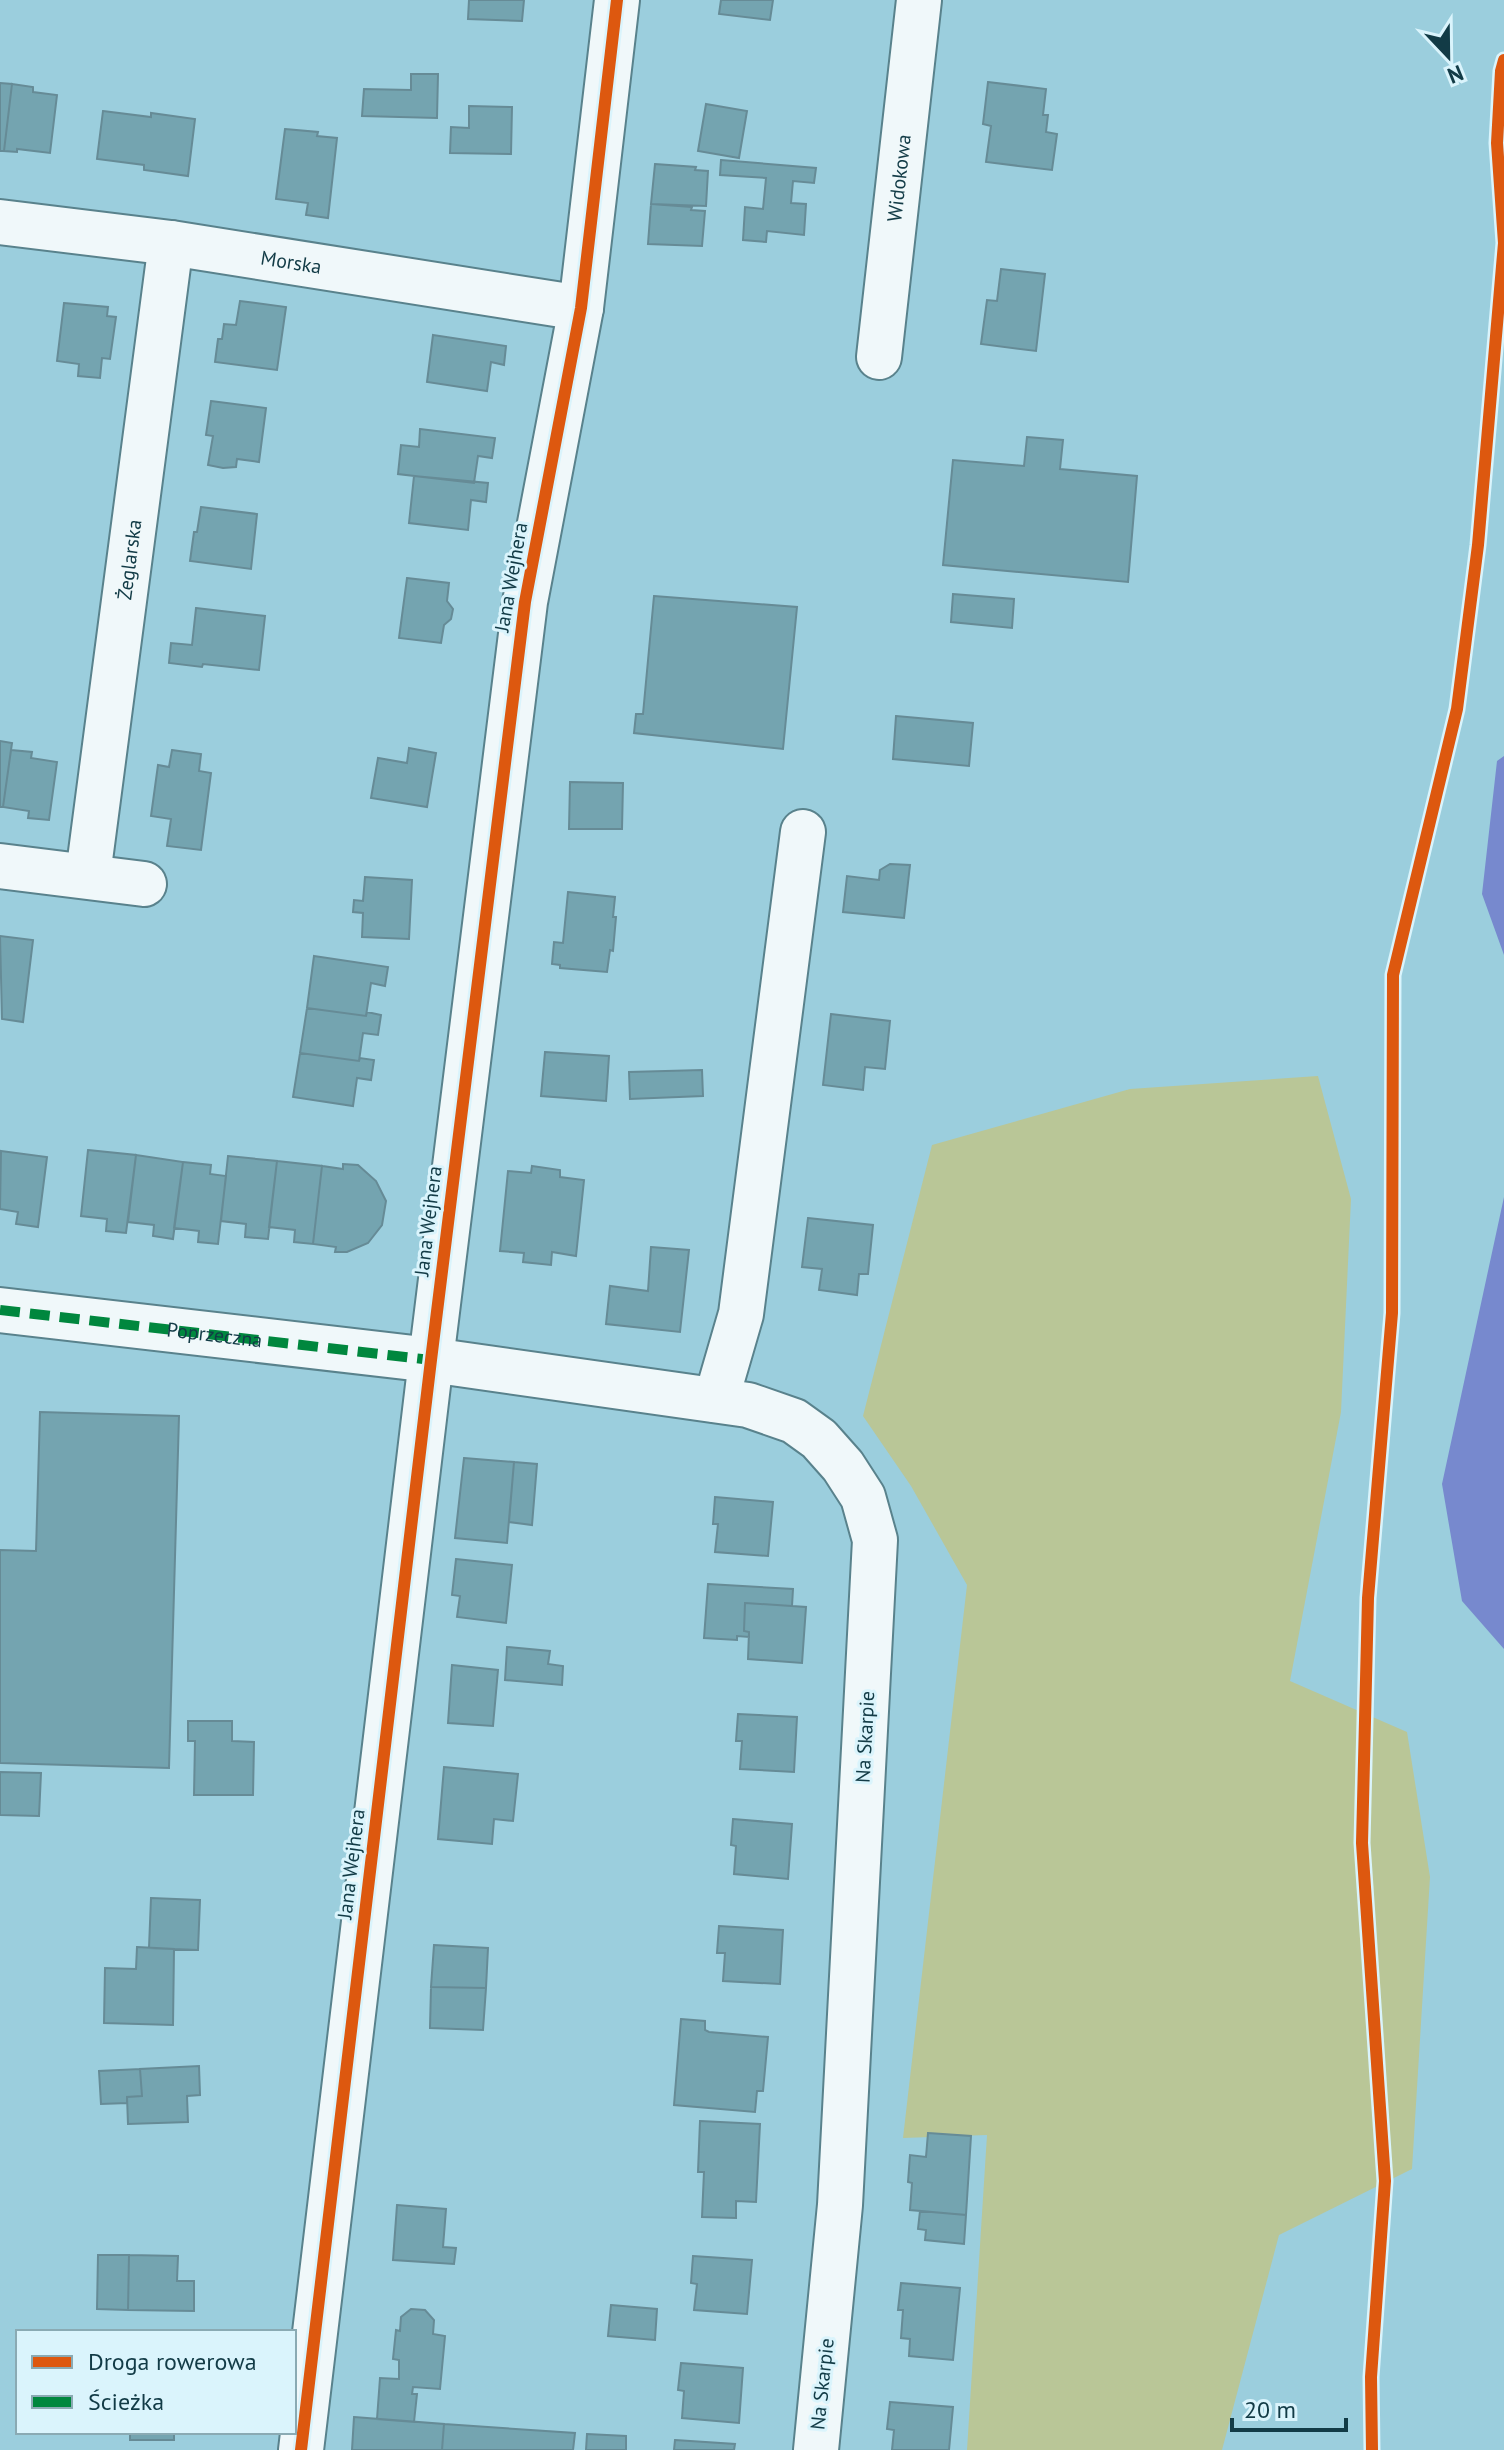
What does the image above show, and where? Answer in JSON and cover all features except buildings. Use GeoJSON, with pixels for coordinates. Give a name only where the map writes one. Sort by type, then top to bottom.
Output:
{"type":"FeatureCollection","features":[{"type":"Feature","properties":{"kind":"street","name":"Jana Wejhera"},"geometry":{"type":"LineString","coordinates":[[301,2450],[525,602],[581,308],[617,0]]}},
{"type":"Feature","properties":{"kind":"street","name":"Widokowa"},"geometry":{"type":"LineString","coordinates":[[879,357],[919,0]]}},
{"type":"Feature","properties":{"kind":"street","name":"Morska"},"geometry":{"type":"LineString","coordinates":[[0,222],[171,243],[581,308]]}},
{"type":"Feature","properties":{"kind":"street","name":"Żeglarska"},"geometry":{"type":"LineString","coordinates":[[88,875],[171,243]]}},
{"type":"Feature","properties":{"kind":"street"},"geometry":{"type":"LineString","coordinates":[[716,1400],[741,1314],[803,832]]}},
{"type":"Feature","properties":{"kind":"street"},"geometry":{"type":"LineString","coordinates":[[0,866],[144,884]]}},
{"type":"Feature","properties":{"kind":"street","name":"Poprzeczna"},"geometry":{"type":"LineString","coordinates":[[0,1310],[431,1360]]}},
{"type":"Feature","properties":{"kind":"street","name":"Na Skarpie"},"geometry":{"type":"LineString","coordinates":[[431,1360],[748,1405],[794,1421],[819,1439],[843,1466],[863,1497],[875,1540],[840,2205],[816,2450]]}},
{"type":"Feature","properties":{"kind":"green space"},"geometry":{"type":"Polygon","coordinates":[[[1318,1076],[1351,1199],[1341,1412],[1290,1681],[1407,1732],[1430,1877],[1412,2169],[1279,2235],[1222,2450],[967,2450],[987,2135],[903,2138],[967,1585],[911,1486],[863,1416],[932,1145],[1130,1089],[1318,1076]]]}},
{"type":"Feature","properties":{"kind":"water"},"geometry":{"type":"Polygon","coordinates":[[[1504,756],[1504,955],[1482,894],[1497,761],[1504,756]]]}},
{"type":"Feature","properties":{"kind":"water"},"geometry":{"type":"Polygon","coordinates":[[[1504,1197],[1504,1649],[1462,1601],[1442,1484],[1504,1197]]]}},
{"type":"Feature","properties":{"kind":"marked path"},"geometry":{"type":"LineString","coordinates":[[0,1310],[431,1360]]}},
{"type":"Feature","properties":{"kind":"cycle path"},"geometry":{"type":"LineString","coordinates":[[301,2450],[525,602],[581,308],[617,0]]}},
{"type":"Feature","properties":{"kind":"cycle path"},"geometry":{"type":"LineString","coordinates":[[1372,2450],[1371,2377],[1385,2181],[1362,1843],[1368,1598],[1392,1313],[1393,975],[1457,709],[1478,545],[1504,243],[1497,143],[1504,60]]}}]}
